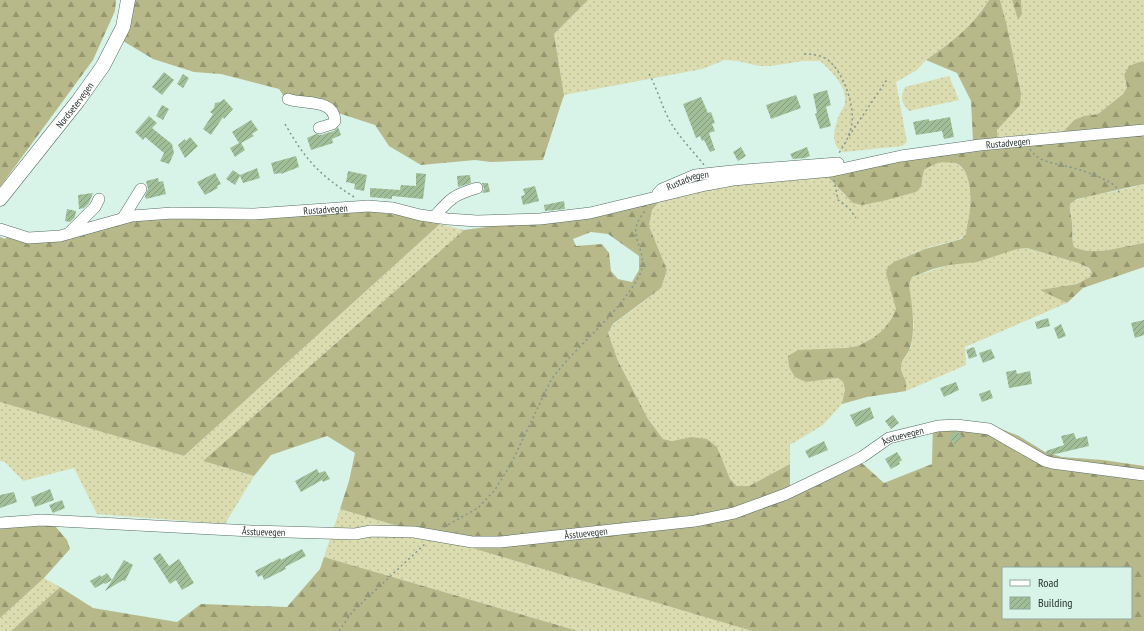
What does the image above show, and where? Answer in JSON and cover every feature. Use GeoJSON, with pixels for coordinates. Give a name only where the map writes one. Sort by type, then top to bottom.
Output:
{"type":"FeatureCollection","features":[{"type":"Feature","properties":{"kind":"main road","name":"Nordsetervegen"},"geometry":{"type":"LineString","coordinates":[[0,199],[78,101],[103,66],[123,27],[128,0]]}},
{"type":"Feature","properties":{"kind":"street"},"geometry":{"type":"LineString","coordinates":[[288,99],[296,102],[327,106],[335,116],[335,121],[332,124],[319,128]]}},
{"type":"Feature","properties":{"kind":"street","name":"Rustadvegen"},"geometry":{"type":"LineString","coordinates":[[0,229],[28,238],[60,236],[132,216],[172,213],[254,214],[368,206],[393,208],[434,217],[477,221],[540,218],[590,213],[733,180],[872,162],[901,156],[953,149],[1144,130]]}},
{"type":"Feature","properties":{"kind":"street"},"geometry":{"type":"LineString","coordinates":[[434,217],[451,198],[463,192],[477,188]]}},
{"type":"Feature","properties":{"kind":"street"},"geometry":{"type":"LineString","coordinates":[[123,218],[141,189]]}},
{"type":"Feature","properties":{"kind":"street"},"geometry":{"type":"LineString","coordinates":[[69,233],[95,207],[99,200]]}},
{"type":"Feature","properties":{"kind":"street","name":"Åsstuevegen"},"geometry":{"type":"LineString","coordinates":[[0,522],[42,520],[251,531],[355,534],[371,531],[392,531],[431,534],[472,542],[500,542],[695,521],[734,513],[786,494],[838,469],[862,457],[889,438],[938,426],[956,425],[990,429],[1044,461],[1144,475]]}},
{"type":"Feature","properties":{"kind":"path"},"geometry":{"type":"LineString","coordinates":[[804,54],[815,54],[828,61],[838,73],[846,87],[852,104],[852,122],[848,137]]}},
{"type":"Feature","properties":{"kind":"path"},"geometry":{"type":"LineString","coordinates":[[649,74],[656,86],[672,125],[706,166]]}},
{"type":"Feature","properties":{"kind":"path"},"geometry":{"type":"LineString","coordinates":[[856,218],[849,208],[838,200],[832,167],[848,137],[888,78]]}},
{"type":"Feature","properties":{"kind":"path"},"geometry":{"type":"LineString","coordinates":[[285,124],[304,154],[316,169],[335,186],[368,206]]}},
{"type":"Feature","properties":{"kind":"path"},"geometry":{"type":"LineString","coordinates":[[1026,141],[1033,154],[1039,159],[1051,164],[1087,173],[1110,182],[1116,187],[1120,195]]}},
{"type":"Feature","properties":{"kind":"path"},"geometry":{"type":"LineString","coordinates":[[339,631],[352,612],[425,545],[431,534],[478,508],[494,491],[510,466],[551,380],[564,364],[606,321],[629,293],[639,276],[642,267],[642,255],[636,226],[643,213],[652,202],[651,198]]}},
{"type":"Feature","properties":{"kind":"green space"},"geometry":{"type":"Polygon","coordinates":[[[0,0],[116,0],[115,11],[93,60],[0,187],[0,0]]]}},
{"type":"Feature","properties":{"kind":"green space"},"geometry":{"type":"Polygon","coordinates":[[[133,0],[588,0],[554,34],[564,95],[543,160],[491,162],[475,160],[421,165],[389,146],[375,125],[338,113],[289,104],[279,89],[221,74],[194,72],[153,59],[123,41],[133,15],[133,0]]]}},
{"type":"Feature","properties":{"kind":"green space"},"geometry":{"type":"Polygon","coordinates":[[[588,0],[989,0],[968,28],[926,60],[917,70],[896,82],[907,142],[902,146],[844,152],[836,145],[834,133],[837,121],[845,103],[845,96],[837,79],[820,61],[803,61],[771,66],[759,66],[725,60],[702,69],[564,95],[554,34],[588,0]]]}},
{"type":"Feature","properties":{"kind":"green space"},"geometry":{"type":"Polygon","coordinates":[[[989,0],[1000,0],[1021,93],[1020,105],[997,130],[998,140],[973,142],[971,101],[957,73],[926,60],[945,47],[968,27],[989,0]]]}},
{"type":"Feature","properties":{"kind":"green space"},"geometry":{"type":"Polygon","coordinates":[[[1000,0],[1012,0],[1018,19],[1022,14],[1021,0],[1144,0],[1144,62],[1139,62],[1124,75],[1127,87],[1123,94],[1098,114],[1084,116],[1074,120],[1060,135],[998,140],[997,130],[1021,93],[1000,0]]]}},
{"type":"Feature","properties":{"kind":"green space"},"geometry":{"type":"Polygon","coordinates":[[[1012,0],[1021,0],[1022,14],[1018,20],[1012,0]]]}},
{"type":"Feature","properties":{"kind":"green space"},"geometry":{"type":"Polygon","coordinates":[[[1139,62],[1144,62],[1144,126],[1060,135],[1074,120],[1084,116],[1098,114],[1123,94],[1127,87],[1124,75],[1129,66],[1139,62]]]}},
{"type":"Feature","properties":{"kind":"green space"},"geometry":{"type":"Polygon","coordinates":[[[949,76],[959,100],[909,111],[904,105],[902,94],[905,87],[949,76]]]}},
{"type":"Feature","properties":{"kind":"green space"},"geometry":{"type":"Polygon","coordinates":[[[1144,135],[1144,184],[1077,199],[1070,204],[1070,212],[1074,247],[1082,250],[1100,251],[1144,243],[1144,267],[1083,288],[1067,303],[1040,290],[1077,284],[1090,277],[1092,273],[1089,268],[1078,263],[1027,248],[1017,249],[977,262],[949,265],[933,269],[912,277],[909,285],[913,316],[913,333],[910,348],[902,362],[901,367],[905,380],[906,391],[867,397],[842,404],[845,389],[843,382],[838,378],[806,382],[795,377],[789,367],[788,356],[798,350],[858,346],[873,338],[883,330],[892,318],[896,309],[886,273],[888,266],[896,261],[925,249],[961,239],[966,234],[970,210],[970,194],[967,177],[964,171],[960,166],[950,162],[942,162],[924,170],[921,187],[916,192],[862,205],[853,203],[827,176],[791,171],[988,149],[1144,135]]]}},
{"type":"Feature","properties":{"kind":"green space"},"geometry":{"type":"Polygon","coordinates":[[[944,162],[953,163],[961,167],[968,179],[970,187],[970,210],[966,234],[954,241],[914,253],[888,266],[896,309],[892,318],[883,330],[873,338],[858,346],[846,348],[806,382],[838,378],[843,382],[845,389],[842,404],[823,425],[790,445],[790,464],[749,486],[737,486],[730,479],[717,447],[691,437],[672,441],[663,439],[648,419],[618,361],[608,333],[613,325],[661,288],[667,270],[649,226],[652,210],[664,196],[709,180],[827,176],[844,195],[871,203],[916,192],[923,178],[924,170],[932,165],[944,162]]]}},
{"type":"Feature","properties":{"kind":"green space"},"geometry":{"type":"Polygon","coordinates":[[[1144,184],[1144,243],[1100,251],[1082,250],[1074,247],[1070,204],[1087,196],[1144,184]]]}},
{"type":"Feature","properties":{"kind":"green space"},"geometry":{"type":"Polygon","coordinates":[[[664,196],[652,210],[649,226],[667,270],[661,288],[613,324],[608,333],[618,361],[648,419],[663,439],[672,441],[691,437],[707,439],[717,447],[730,479],[737,486],[749,486],[790,464],[790,488],[854,456],[884,483],[932,464],[933,421],[958,420],[996,427],[1019,436],[1045,452],[1062,457],[1103,460],[1144,466],[1144,631],[752,631],[340,509],[349,481],[355,453],[327,436],[271,455],[254,476],[203,461],[464,230],[515,223],[664,196]],[[591,232],[573,239],[576,246],[602,244],[609,253],[611,271],[618,279],[632,282],[639,270],[639,256],[608,234],[591,232]]]}},
{"type":"Feature","properties":{"kind":"green space"},"geometry":{"type":"Polygon","coordinates":[[[360,210],[398,215],[440,224],[184,456],[0,402],[0,237],[5,239],[12,231],[49,240],[133,218],[360,210]]]}},
{"type":"Feature","properties":{"kind":"green space"},"geometry":{"type":"Polygon","coordinates":[[[440,224],[464,230],[203,461],[254,476],[225,524],[97,514],[74,468],[23,481],[5,462],[0,461],[0,402],[184,456],[440,224]]]}},
{"type":"Feature","properties":{"kind":"green space"},"geometry":{"type":"Polygon","coordinates":[[[1026,248],[1078,263],[1088,268],[1092,273],[1090,277],[1077,284],[1041,290],[1067,303],[965,347],[966,365],[906,391],[905,379],[902,374],[901,366],[902,361],[911,347],[914,325],[909,285],[912,277],[949,265],[1026,248]]]}},
{"type":"Feature","properties":{"kind":"green space"},"geometry":{"type":"Polygon","coordinates":[[[340,509],[752,631],[578,631],[324,557],[340,509]]]}},
{"type":"Feature","properties":{"kind":"green space"},"geometry":{"type":"Polygon","coordinates":[[[32,525],[55,526],[67,540],[70,549],[44,578],[0,618],[0,529],[32,525]]]}},
{"type":"Feature","properties":{"kind":"green space"},"geometry":{"type":"Polygon","coordinates":[[[324,557],[578,631],[11,631],[60,587],[93,608],[177,622],[201,604],[287,607],[320,569],[324,557]]]}},
{"type":"Feature","properties":{"kind":"green space"},"geometry":{"type":"Polygon","coordinates":[[[44,578],[60,587],[11,631],[0,631],[0,618],[44,578]]]}},
{"type":"Feature","properties":{"kind":"building"},"geometry":{"type":"Polygon","coordinates":[[[164,72],[174,80],[162,95],[152,87],[164,72]]]}},
{"type":"Feature","properties":{"kind":"building"},"geometry":{"type":"Polygon","coordinates":[[[183,74],[189,78],[183,88],[177,84],[183,74]]]}},
{"type":"Feature","properties":{"kind":"building"},"geometry":{"type":"Polygon","coordinates":[[[827,90],[831,105],[826,107],[831,126],[820,129],[815,114],[817,113],[813,94],[827,90]]]}},
{"type":"Feature","properties":{"kind":"building"},"geometry":{"type":"Polygon","coordinates":[[[796,95],[801,108],[771,119],[766,105],[796,95]]]}},
{"type":"Feature","properties":{"kind":"building"},"geometry":{"type":"Polygon","coordinates":[[[701,97],[708,113],[711,112],[715,123],[712,124],[715,131],[709,133],[715,150],[710,152],[704,140],[702,141],[700,136],[696,138],[683,104],[701,97]]]}},
{"type":"Feature","properties":{"kind":"building"},"geometry":{"type":"Polygon","coordinates":[[[224,99],[233,109],[224,119],[223,117],[211,135],[203,129],[213,114],[210,112],[214,108],[215,103],[224,99]]]}},
{"type":"Feature","properties":{"kind":"building"},"geometry":{"type":"Polygon","coordinates":[[[162,105],[169,109],[163,120],[156,116],[162,105]]]}},
{"type":"Feature","properties":{"kind":"building"},"geometry":{"type":"Polygon","coordinates":[[[149,116],[157,123],[152,128],[172,144],[174,153],[169,164],[160,161],[164,153],[145,137],[143,140],[135,132],[149,116]]]}},
{"type":"Feature","properties":{"kind":"building"},"geometry":{"type":"Polygon","coordinates":[[[950,117],[954,137],[944,139],[942,131],[916,135],[913,122],[950,117]]]}},
{"type":"Feature","properties":{"kind":"building"},"geometry":{"type":"Polygon","coordinates":[[[251,120],[258,130],[252,134],[254,136],[241,143],[245,150],[235,157],[230,148],[239,143],[232,132],[251,120]]]}},
{"type":"Feature","properties":{"kind":"building"},"geometry":{"type":"Polygon","coordinates":[[[338,127],[341,135],[332,139],[333,143],[311,150],[307,138],[316,134],[321,135],[334,131],[338,127]]]}},
{"type":"Feature","properties":{"kind":"building"},"geometry":{"type":"Polygon","coordinates":[[[190,137],[198,146],[185,158],[178,145],[190,137]]]}},
{"type":"Feature","properties":{"kind":"building"},"geometry":{"type":"Polygon","coordinates":[[[741,147],[746,156],[738,161],[733,152],[741,147]]]}},
{"type":"Feature","properties":{"kind":"building"},"geometry":{"type":"Polygon","coordinates":[[[807,147],[810,156],[793,159],[790,154],[807,147]]]}},
{"type":"Feature","properties":{"kind":"building"},"geometry":{"type":"Polygon","coordinates":[[[296,156],[299,167],[281,174],[274,174],[271,163],[296,156]]]}},
{"type":"Feature","properties":{"kind":"building"},"geometry":{"type":"Polygon","coordinates":[[[257,168],[260,178],[243,183],[240,176],[235,185],[226,179],[233,170],[240,175],[257,168]]]}},
{"type":"Feature","properties":{"kind":"building"},"geometry":{"type":"Polygon","coordinates":[[[348,171],[367,175],[364,191],[354,189],[355,184],[346,182],[348,171]]]}},
{"type":"Feature","properties":{"kind":"building"},"geometry":{"type":"Polygon","coordinates":[[[215,173],[221,184],[217,186],[218,188],[205,195],[197,182],[215,173]]]}},
{"type":"Feature","properties":{"kind":"building"},"geometry":{"type":"Polygon","coordinates":[[[416,173],[426,174],[423,199],[392,196],[392,199],[370,197],[370,188],[400,190],[401,185],[416,186],[416,173]]]}},
{"type":"Feature","properties":{"kind":"building"},"geometry":{"type":"Polygon","coordinates":[[[470,175],[471,183],[458,187],[457,176],[470,175]]]}},
{"type":"Feature","properties":{"kind":"building"},"geometry":{"type":"Polygon","coordinates":[[[158,178],[159,182],[163,181],[166,194],[146,199],[145,196],[148,189],[146,181],[158,178]]]}},
{"type":"Feature","properties":{"kind":"building"},"geometry":{"type":"Polygon","coordinates":[[[482,183],[488,183],[490,192],[482,193],[484,189],[482,183]]]}},
{"type":"Feature","properties":{"kind":"building"},"geometry":{"type":"Polygon","coordinates":[[[535,186],[539,201],[523,205],[521,196],[525,195],[523,189],[535,186]]]}},
{"type":"Feature","properties":{"kind":"building"},"geometry":{"type":"Polygon","coordinates":[[[93,193],[89,203],[84,208],[79,209],[78,195],[93,193]]]}},
{"type":"Feature","properties":{"kind":"building"},"geometry":{"type":"Polygon","coordinates":[[[564,201],[565,209],[545,211],[544,205],[564,201]]]}},
{"type":"Feature","properties":{"kind":"building"},"geometry":{"type":"Polygon","coordinates":[[[67,209],[76,211],[75,217],[70,222],[65,221],[67,209]]]}},
{"type":"Feature","properties":{"kind":"building"},"geometry":{"type":"Polygon","coordinates":[[[1048,318],[1050,326],[1037,329],[1035,322],[1048,318]]]}},
{"type":"Feature","properties":{"kind":"building"},"geometry":{"type":"Polygon","coordinates":[[[1144,320],[1144,335],[1135,338],[1131,323],[1144,320]]]}},
{"type":"Feature","properties":{"kind":"building"},"geometry":{"type":"Polygon","coordinates":[[[1061,324],[1066,336],[1058,339],[1054,328],[1061,324]]]}},
{"type":"Feature","properties":{"kind":"building"},"geometry":{"type":"Polygon","coordinates":[[[974,347],[977,356],[969,359],[966,350],[974,347]]]}},
{"type":"Feature","properties":{"kind":"building"},"geometry":{"type":"Polygon","coordinates":[[[991,349],[995,358],[983,363],[979,353],[991,349]]]}},
{"type":"Feature","properties":{"kind":"building"},"geometry":{"type":"Polygon","coordinates":[[[1016,370],[1017,374],[1030,371],[1032,384],[1009,388],[1006,372],[1016,370]]]}},
{"type":"Feature","properties":{"kind":"building"},"geometry":{"type":"Polygon","coordinates":[[[956,382],[959,390],[944,397],[940,388],[956,382]]]}},
{"type":"Feature","properties":{"kind":"building"},"geometry":{"type":"Polygon","coordinates":[[[990,390],[993,398],[982,402],[979,394],[990,390]]]}},
{"type":"Feature","properties":{"kind":"building"},"geometry":{"type":"Polygon","coordinates":[[[870,407],[874,418],[856,427],[850,415],[870,407]]]}},
{"type":"Feature","properties":{"kind":"building"},"geometry":{"type":"Polygon","coordinates":[[[893,415],[899,423],[891,429],[885,421],[893,415]]]}},
{"type":"Feature","properties":{"kind":"building"},"geometry":{"type":"Polygon","coordinates":[[[954,432],[957,432],[962,436],[955,444],[949,438],[954,432]]]}},
{"type":"Feature","properties":{"kind":"building"},"geometry":{"type":"Polygon","coordinates":[[[1074,433],[1076,439],[1087,436],[1089,446],[1051,455],[1047,454],[1046,451],[1064,445],[1061,436],[1074,433]]]}},
{"type":"Feature","properties":{"kind":"building"},"geometry":{"type":"Polygon","coordinates":[[[824,441],[828,450],[809,458],[805,451],[824,441]]]}},
{"type":"Feature","properties":{"kind":"building"},"geometry":{"type":"Polygon","coordinates":[[[897,452],[902,460],[899,462],[900,464],[891,469],[885,459],[897,452]]]}},
{"type":"Feature","properties":{"kind":"building"},"geometry":{"type":"Polygon","coordinates":[[[317,469],[319,473],[325,471],[330,479],[323,482],[322,480],[301,492],[295,481],[317,469]]]}},
{"type":"Feature","properties":{"kind":"building"},"geometry":{"type":"Polygon","coordinates":[[[50,489],[54,500],[35,507],[31,497],[50,489]]]}},
{"type":"Feature","properties":{"kind":"building"},"geometry":{"type":"Polygon","coordinates":[[[14,492],[17,502],[0,508],[0,495],[14,492]]]}},
{"type":"Feature","properties":{"kind":"building"},"geometry":{"type":"Polygon","coordinates":[[[62,500],[65,508],[53,513],[49,505],[62,500]]]}},
{"type":"Feature","properties":{"kind":"building"},"geometry":{"type":"Polygon","coordinates":[[[302,549],[306,556],[285,567],[286,569],[264,580],[262,575],[258,577],[255,571],[302,549]]]}},
{"type":"Feature","properties":{"kind":"building"},"geometry":{"type":"Polygon","coordinates":[[[160,553],[169,566],[179,559],[194,583],[182,590],[176,580],[170,584],[153,558],[160,553]]]}},
{"type":"Feature","properties":{"kind":"building"},"geometry":{"type":"Polygon","coordinates":[[[124,560],[133,565],[125,581],[123,580],[105,591],[124,560]]]}},
{"type":"Feature","properties":{"kind":"building"},"geometry":{"type":"Polygon","coordinates":[[[107,573],[112,580],[95,588],[90,581],[107,573]]]}}]}
